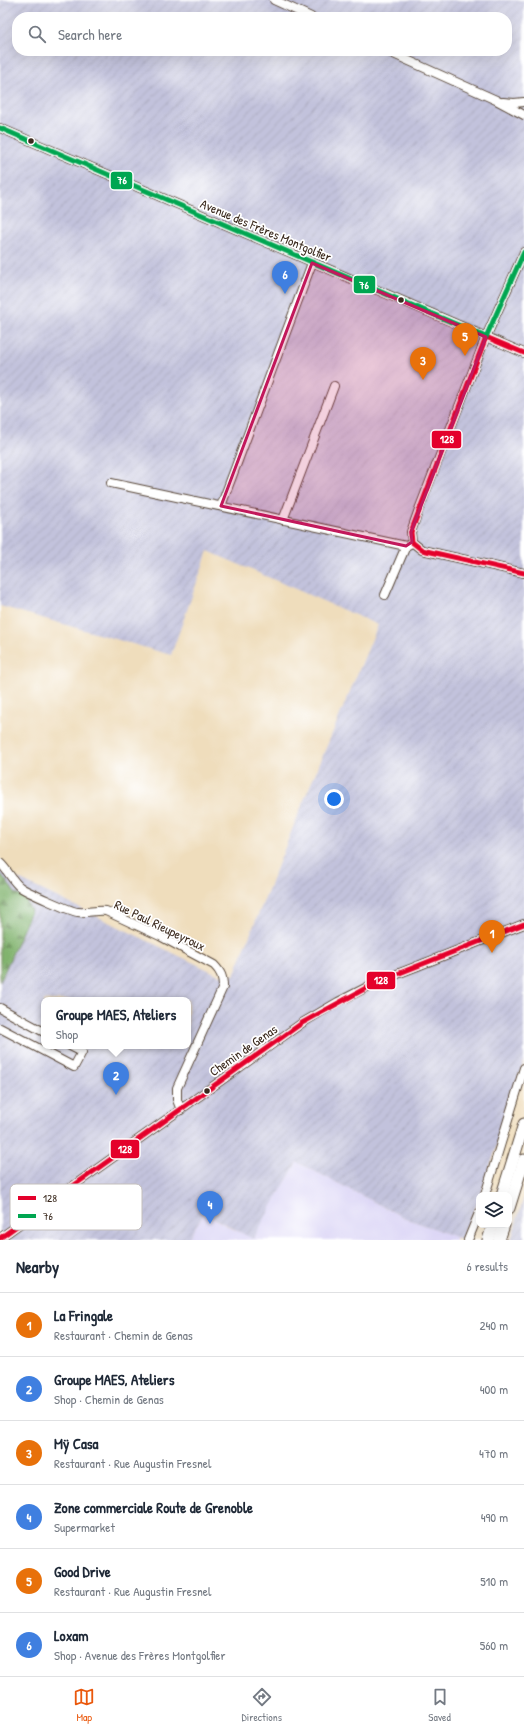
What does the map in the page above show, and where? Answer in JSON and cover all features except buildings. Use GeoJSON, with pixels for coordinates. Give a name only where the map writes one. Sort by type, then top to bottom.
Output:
{"type":"FeatureCollection","features":[{"type":"Feature","properties":{"kind":"highway"},"geometry":{"type":"LineString","coordinates":[[503,1192],[524,1124]]}},
{"type":"Feature","properties":{"kind":"highway"},"geometry":{"type":"LineString","coordinates":[[512,1198],[524,1160]]}},
{"type":"Feature","properties":{"kind":"highway"},"geometry":{"type":"LineString","coordinates":[[488,1240],[492,1228]]}},
{"type":"Feature","properties":{"kind":"highway"},"geometry":{"type":"LineString","coordinates":[[499,1240],[503,1228]]}},
{"type":"Feature","properties":{"kind":"street"},"geometry":{"type":"LineString","coordinates":[[274,0],[300,12]]}},
{"type":"Feature","properties":{"kind":"street"},"geometry":{"type":"LineString","coordinates":[[398,56],[496,100],[524,115]]}},
{"type":"Feature","properties":{"kind":"street"},"geometry":{"type":"LineString","coordinates":[[496,100],[514,104],[524,102]]}},
{"type":"Feature","properties":{"kind":"street","name":"Avenue des Frères Montgolfier"},"geometry":{"type":"LineString","coordinates":[[0,128],[524,353]]}},
{"type":"Feature","properties":{"kind":"street"},"geometry":{"type":"LineString","coordinates":[[385,595],[409,544],[410,532],[486,337],[524,252]]}},
{"type":"Feature","properties":{"kind":"street"},"geometry":{"type":"LineString","coordinates":[[222,506],[312,263]]}},
{"type":"Feature","properties":{"kind":"street"},"geometry":{"type":"LineString","coordinates":[[282,520],[334,386]]}},
{"type":"Feature","properties":{"kind":"street"},"geometry":{"type":"LineString","coordinates":[[111,483],[282,520],[409,544],[422,550],[524,573]]}},
{"type":"Feature","properties":{"kind":"street","name":"Rue Paul Rieupeyroux"},"geometry":{"type":"LineString","coordinates":[[0,863],[6,868],[20,887],[69,910],[78,912],[96,910],[106,911],[160,936],[214,964],[220,971],[223,978],[223,987],[177,1088],[177,1100],[181,1110]]}},
{"type":"Feature","properties":{"kind":"street","name":"Chemin de Genas"},"geometry":{"type":"LineString","coordinates":[[76,1184],[302,1023],[377,982],[524,924]]}},
{"type":"Feature","properties":{"kind":"street"},"geometry":{"type":"LineString","coordinates":[[0,1008],[41,1030]]}},
{"type":"Feature","properties":{"kind":"street"},"geometry":{"type":"LineString","coordinates":[[0,1028],[74,1067],[82,1052],[76,1049]]}},
{"type":"Feature","properties":{"kind":"street"},"geometry":{"type":"LineString","coordinates":[[486,1192],[524,1068]]}},
{"type":"Feature","properties":{"kind":"street"},"geometry":{"type":"LineString","coordinates":[[468,1240],[476,1220]]}},
{"type":"Feature","properties":{"kind":"street","name":"Chemin de Genas"},"geometry":{"type":"LineString","coordinates":[[0,1238],[11,1230]]}},
{"type":"Feature","properties":{"kind":"highlighted area"},"geometry":{"type":"Polygon","coordinates":[[[312,263],[486,337],[411,532],[412,542],[406,546],[395,544],[221,506],[312,263]]]}},
{"type":"Feature","properties":{"kind":"shaded area"},"geometry":{"type":"Polygon","coordinates":[[[0,0],[524,0],[524,1061],[482,1192],[476,1192],[476,1206],[461,1239],[403,1217],[297,1162],[253,1239],[204,1213],[187,1240],[0,1240],[0,870],[219,975],[234,975],[304,800],[378,625],[208,551],[171,655],[0,606],[0,0]]]}},
{"type":"Feature","properties":{"kind":"shaded area"},"geometry":{"type":"Polygon","coordinates":[[[297,1162],[403,1217],[456,1237],[455,1240],[187,1240],[204,1213],[253,1238],[297,1162]]]}},
{"type":"Feature","properties":{"kind":"shaded area"},"geometry":{"type":"Polygon","coordinates":[[[524,1197],[524,1240],[511,1240],[524,1197]]]}},
{"type":"Feature","properties":{"kind":"green space"},"geometry":{"type":"Polygon","coordinates":[[[0,873],[15,893],[25,898],[31,911],[0,982],[0,873]]]}},
{"type":"Feature","properties":{"kind":"transit line","name":"76"},"geometry":{"type":"LineString","coordinates":[[0,128],[486,337]]}},
{"type":"Feature","properties":{"kind":"transit line","name":"76"},"geometry":{"type":"LineString","coordinates":[[486,337],[524,252]]}},
{"type":"Feature","properties":{"kind":"transit line","name":"128"},"geometry":{"type":"LineString","coordinates":[[486,337],[524,353]]}},
{"type":"Feature","properties":{"kind":"transit line","name":"128"},"geometry":{"type":"LineString","coordinates":[[412,542],[411,532],[486,337]]}},
{"type":"Feature","properties":{"kind":"transit line","name":"128"},"geometry":{"type":"LineString","coordinates":[[412,542],[422,550],[524,573]]}},
{"type":"Feature","properties":{"kind":"transit line","name":"128"},"geometry":{"type":"LineString","coordinates":[[76,1184],[302,1023],[377,982],[524,924]]}},
{"type":"Feature","properties":{"kind":"transit line","name":"128"},"geometry":{"type":"LineString","coordinates":[[0,1238],[11,1230]]}},
{"type":"Feature","properties":{"kind":"place","name":"Loxam"},"geometry":{"type":"Point","coordinates":[285,294]}},
{"type":"Feature","properties":{"kind":"place","name":"Good Drive"},"geometry":{"type":"Point","coordinates":[465,356]}},
{"type":"Feature","properties":{"kind":"place","name":"Mÿ Casa"},"geometry":{"type":"Point","coordinates":[423,380]}},
{"type":"Feature","properties":{"kind":"place","name":"La Fringale"},"geometry":{"type":"Point","coordinates":[492,953]}},
{"type":"Feature","properties":{"kind":"place","name":"Groupe MAES, Ateliers"},"geometry":{"type":"Point","coordinates":[116,1095]}},
{"type":"Feature","properties":{"kind":"place","name":"Zone commerciale Route de Grenoble"},"geometry":{"type":"Point","coordinates":[210,1224]}}]}
